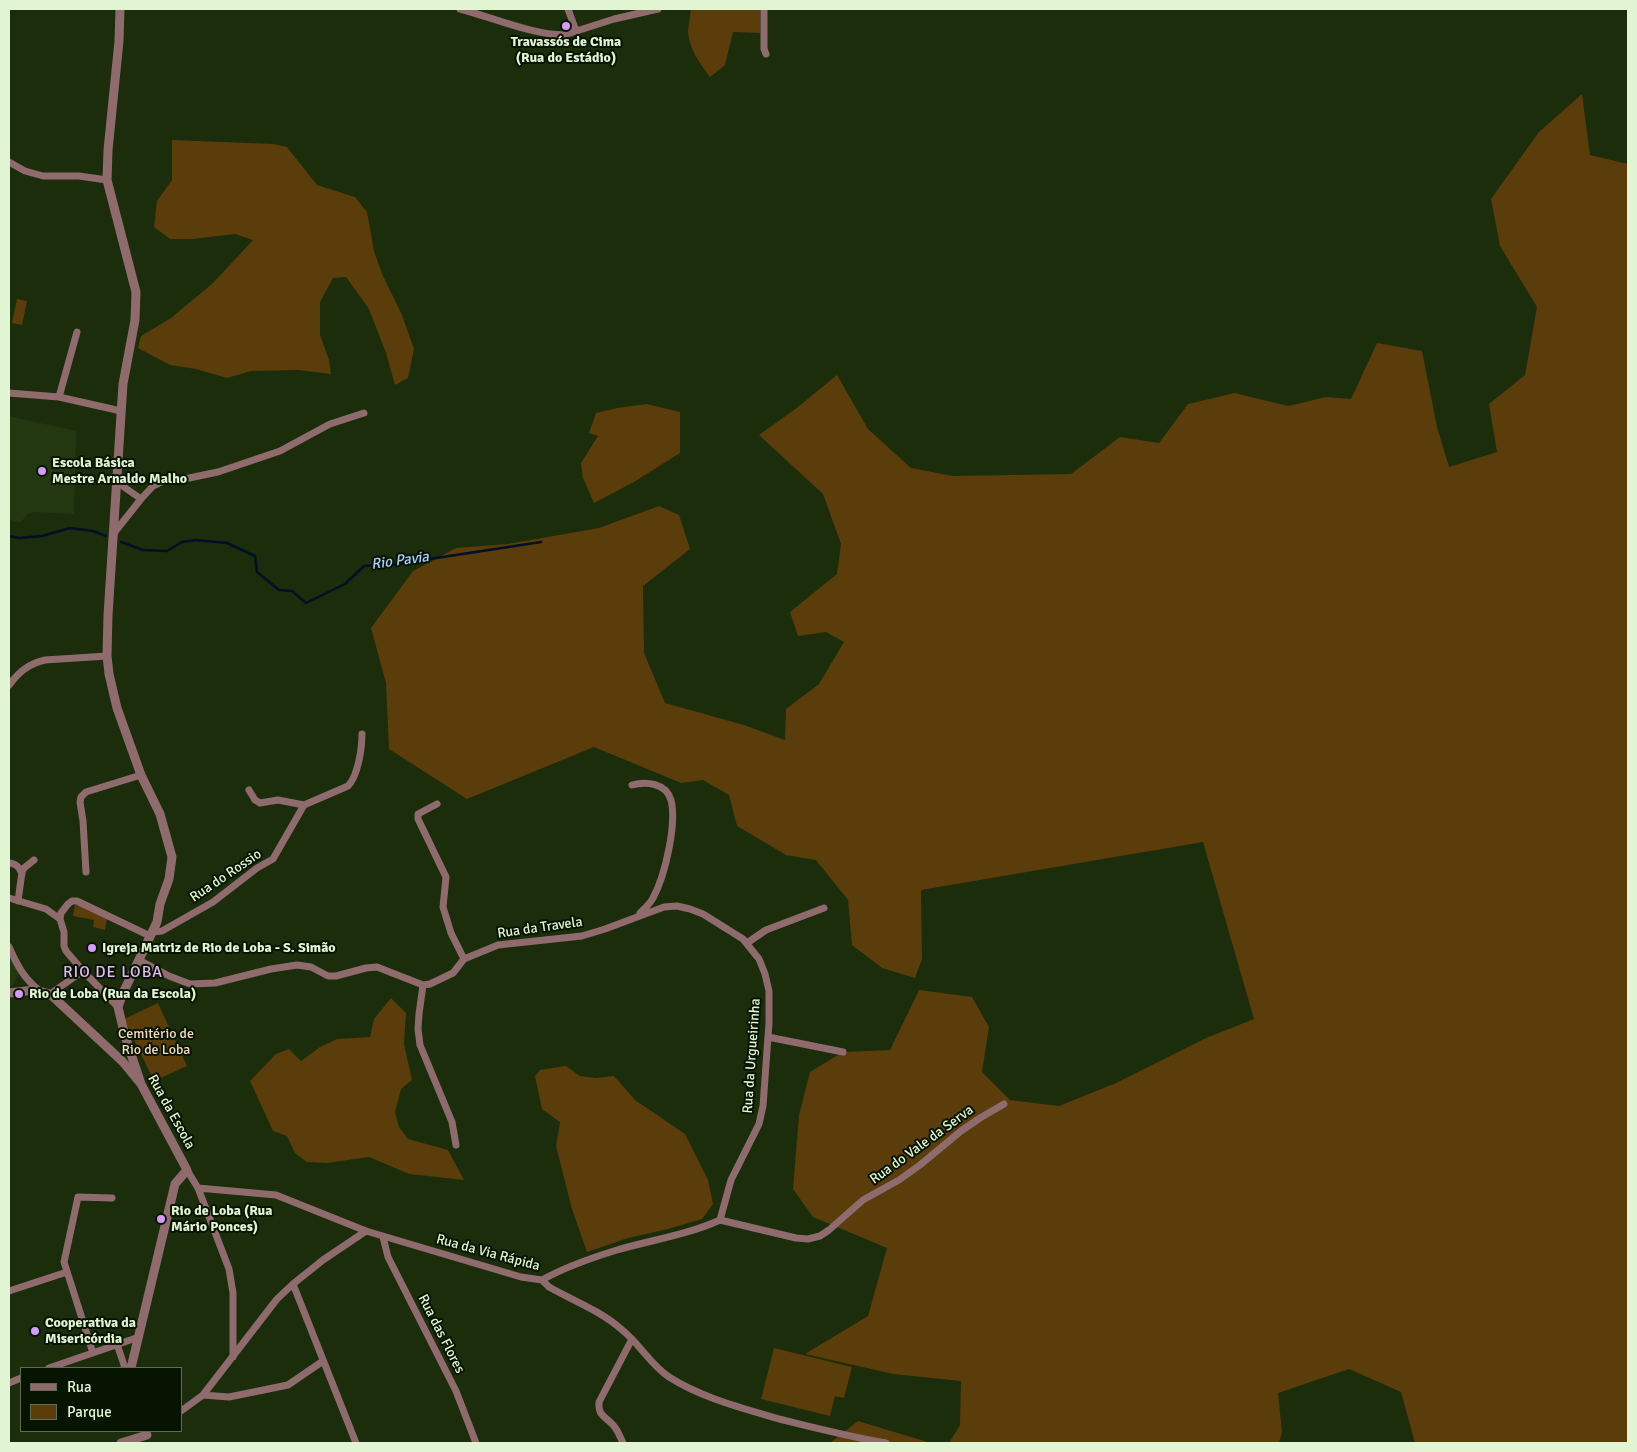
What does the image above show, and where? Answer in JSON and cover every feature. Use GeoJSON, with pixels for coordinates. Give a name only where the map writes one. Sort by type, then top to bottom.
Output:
{"type":"FeatureCollection","features":[{"type":"Feature","properties":{"kind":"street"},"geometry":{"type":"LineString","coordinates":[[118,1007],[159,915],[160,904],[169,879],[172,857],[160,814],[140,775],[111,685],[107,656],[121,411],[125,368],[135,320],[136,292],[107,180],[120,9]]}},
{"type":"Feature","properties":{"kind":"street"},"geometry":{"type":"LineString","coordinates":[[460,9],[555,35],[564,35],[614,19],[658,9]]}},
{"type":"Feature","properties":{"kind":"street"},"geometry":{"type":"LineString","coordinates":[[568,9],[576,31]]}},
{"type":"Feature","properties":{"kind":"street"},"geometry":{"type":"LineString","coordinates":[[764,9],[764,49],[766,54]]}},
{"type":"Feature","properties":{"kind":"street"},"geometry":{"type":"LineString","coordinates":[[9,162],[25,171],[43,176],[79,176],[107,180]]}},
{"type":"Feature","properties":{"kind":"street"},"geometry":{"type":"LineString","coordinates":[[58,398],[77,332]]}},
{"type":"Feature","properties":{"kind":"street"},"geometry":{"type":"LineString","coordinates":[[9,394],[58,398],[121,411]]}},
{"type":"Feature","properties":{"kind":"street"},"geometry":{"type":"LineString","coordinates":[[114,533],[141,499],[153,486],[159,483],[167,480],[210,474],[272,454],[298,443],[330,424],[364,414]]}},
{"type":"Feature","properties":{"kind":"street"},"geometry":{"type":"LineString","coordinates":[[117,482],[141,499]]}},
{"type":"Feature","properties":{"kind":"street"},"geometry":{"type":"LineString","coordinates":[[9,685],[26,666],[35,662],[107,656]]}},
{"type":"Feature","properties":{"kind":"street"},"geometry":{"type":"LineString","coordinates":[[250,790],[255,800],[260,803],[278,800],[304,805],[348,786],[352,782],[362,746],[362,734]]}},
{"type":"Feature","properties":{"kind":"street"},"geometry":{"type":"LineString","coordinates":[[86,872],[81,797],[86,792],[140,775]]}},
{"type":"Feature","properties":{"kind":"street"},"geometry":{"type":"LineString","coordinates":[[632,785],[646,782],[663,788],[670,798],[672,808],[671,838],[661,878],[652,899],[639,916]]}},
{"type":"Feature","properties":{"kind":"street"},"geometry":{"type":"LineString","coordinates":[[437,804],[420,813],[418,819],[446,877],[443,907],[451,933],[464,959]]}},
{"type":"Feature","properties":{"kind":"street","name":"Rua do Rossio"},"geometry":{"type":"LineString","coordinates":[[151,934],[162,931],[214,902],[257,868],[273,859],[304,805]]}},
{"type":"Feature","properties":{"kind":"street"},"geometry":{"type":"LineString","coordinates":[[18,901],[24,868],[34,860]]}},
{"type":"Feature","properties":{"kind":"street"},"geometry":{"type":"LineString","coordinates":[[9,863],[19,867],[22,874]]}},
{"type":"Feature","properties":{"kind":"street"},"geometry":{"type":"LineString","coordinates":[[9,898],[46,909],[60,919],[66,950],[83,971],[118,1007],[141,1084]]}},
{"type":"Feature","properties":{"kind":"street"},"geometry":{"type":"LineString","coordinates":[[60,919],[68,904],[72,901],[78,901],[151,934]]}},
{"type":"Feature","properties":{"kind":"street","name":"Rua da Urgueirinha"},"geometry":{"type":"LineString","coordinates":[[639,916],[664,907],[677,906],[690,909],[715,921],[743,939],[759,959],[765,974],[770,1006],[763,1106],[759,1124],[731,1180],[720,1220]]}},
{"type":"Feature","properties":{"kind":"street"},"geometry":{"type":"LineString","coordinates":[[747,943],[766,930],[824,908]]}},
{"type":"Feature","properties":{"kind":"street","name":"Rua da Travela"},"geometry":{"type":"LineString","coordinates":[[424,985],[454,973],[464,959],[498,946],[582,936],[605,930],[639,916]]}},
{"type":"Feature","properties":{"kind":"street"},"geometry":{"type":"LineString","coordinates":[[9,948],[20,973],[32,986],[40,991]]}},
{"type":"Feature","properties":{"kind":"street"},"geometry":{"type":"LineString","coordinates":[[139,960],[190,984],[215,983],[271,969],[297,965],[311,967],[328,976],[377,967],[424,985],[419,1014],[420,1045],[452,1122],[456,1145]]}},
{"type":"Feature","properties":{"kind":"street"},"geometry":{"type":"LineString","coordinates":[[50,994],[83,971]]}},
{"type":"Feature","properties":{"kind":"street","name":"Rua da Escola"},"geometry":{"type":"LineString","coordinates":[[9,993],[27,990],[50,994],[123,1062],[141,1084],[187,1170]]}},
{"type":"Feature","properties":{"kind":"street"},"geometry":{"type":"LineString","coordinates":[[126,1036],[123,1062],[130,1064],[132,1056]]}},
{"type":"Feature","properties":{"kind":"street"},"geometry":{"type":"LineString","coordinates":[[768,1037],[843,1052]]}},
{"type":"Feature","properties":{"kind":"street","name":"Rua do Vale da Serva"},"geometry":{"type":"LineString","coordinates":[[720,1220],[796,1238],[808,1239],[820,1236],[863,1200],[899,1180],[920,1165],[961,1130],[1004,1104]]}},
{"type":"Feature","properties":{"kind":"street"},"geometry":{"type":"LineString","coordinates":[[131,1367],[175,1184],[187,1170],[198,1188],[229,1269],[233,1293],[233,1358]]}},
{"type":"Feature","properties":{"kind":"street","name":"Rua da Via Rápida"},"geometry":{"type":"LineString","coordinates":[[198,1188],[276,1195],[366,1232],[521,1277],[542,1280],[549,1287],[611,1321],[669,1376],[716,1399],[738,1407],[836,1434],[886,1443]]}},
{"type":"Feature","properties":{"kind":"street"},"geometry":{"type":"LineString","coordinates":[[93,1353],[64,1262],[78,1197],[112,1198]]}},
{"type":"Feature","properties":{"kind":"street"},"geometry":{"type":"LineString","coordinates":[[542,1280],[561,1270],[617,1250],[704,1227],[720,1220]]}},
{"type":"Feature","properties":{"kind":"street"},"geometry":{"type":"LineString","coordinates":[[182,1409],[203,1396],[277,1299],[323,1260],[366,1232]]}},
{"type":"Feature","properties":{"kind":"street","name":"Rua das Flores"},"geometry":{"type":"LineString","coordinates":[[383,1237],[388,1258],[456,1391],[476,1443]]}},
{"type":"Feature","properties":{"kind":"street"},"geometry":{"type":"LineString","coordinates":[[9,1291],[67,1272]]}},
{"type":"Feature","properties":{"kind":"street"},"geometry":{"type":"LineString","coordinates":[[293,1284],[356,1443]]}},
{"type":"Feature","properties":{"kind":"street"},"geometry":{"type":"LineString","coordinates":[[52,1367],[139,1337]]}},
{"type":"Feature","properties":{"kind":"street"},"geometry":{"type":"LineString","coordinates":[[622,1443],[613,1425],[599,1410],[600,1402],[632,1339]]}},
{"type":"Feature","properties":{"kind":"street"},"geometry":{"type":"LineString","coordinates":[[117,1344],[125,1367]]}},
{"type":"Feature","properties":{"kind":"street"},"geometry":{"type":"LineString","coordinates":[[203,1396],[229,1397],[288,1385],[324,1361]]}},
{"type":"Feature","properties":{"kind":"street"},"geometry":{"type":"LineString","coordinates":[[121,1443],[149,1435]]}},
{"type":"Feature","properties":{"kind":"shaded area","name":"Escola Básica Mestre Arnaldo Malho"},"geometry":{"type":"Polygon","coordinates":[[[9,416],[76,431],[74,514],[33,512],[28,514],[21,522],[9,520],[9,416]]]}},
{"type":"Feature","properties":{"kind":"shaded area"},"geometry":{"type":"Polygon","coordinates":[[[9,952],[19,973],[13,986],[9,987],[9,952]]]}},
{"type":"Feature","properties":{"kind":"green space"},"geometry":{"type":"Polygon","coordinates":[[[691,9],[760,9],[760,33],[733,32],[725,65],[710,77],[696,56],[689,39],[688,30],[691,9]]]}},
{"type":"Feature","properties":{"kind":"green space"},"geometry":{"type":"Polygon","coordinates":[[[1582,94],[1590,155],[1628,164],[1628,1443],[1415,1443],[1401,1392],[1349,1369],[1278,1393],[1282,1432],[1279,1443],[949,1443],[960,1425],[961,1381],[893,1374],[805,1354],[868,1316],[887,1248],[813,1217],[793,1189],[799,1115],[810,1072],[843,1052],[890,1050],[919,990],[972,997],[989,1027],[982,1072],[1010,1100],[1059,1106],[1116,1083],[1206,1038],[1254,1019],[1203,842],[921,890],[922,959],[915,978],[882,968],[852,945],[848,900],[816,860],[786,855],[737,826],[729,795],[703,780],[681,783],[594,747],[467,799],[389,749],[386,683],[371,628],[413,571],[456,548],[508,544],[599,528],[659,506],[679,515],[690,549],[643,586],[644,653],[665,703],[744,725],[785,740],[786,709],[819,684],[844,642],[826,632],[798,636],[790,612],[837,574],[841,544],[823,494],[759,435],[798,407],[837,375],[868,429],[911,468],[953,476],[1071,474],[1120,437],[1159,443],[1188,404],[1235,393],[1288,406],[1326,397],[1351,399],[1377,343],[1422,351],[1437,427],[1449,467],[1497,452],[1489,404],[1525,375],[1537,307],[1500,246],[1491,199],[1539,132],[1582,94]]]}},
{"type":"Feature","properties":{"kind":"green space"},"geometry":{"type":"Polygon","coordinates":[[[172,140],[273,144],[287,147],[317,185],[355,197],[367,212],[374,251],[382,274],[402,315],[414,349],[408,378],[395,385],[386,353],[369,309],[346,277],[333,278],[320,302],[320,335],[329,360],[331,374],[298,370],[251,371],[227,378],[196,369],[170,365],[138,348],[141,336],[171,318],[213,283],[253,240],[235,234],[193,239],[170,239],[154,227],[157,201],[172,180],[172,140]]]}},
{"type":"Feature","properties":{"kind":"green space"},"geometry":{"type":"Polygon","coordinates":[[[17,299],[27,301],[22,325],[12,323],[17,299]]]}},
{"type":"Feature","properties":{"kind":"green space"},"geometry":{"type":"Polygon","coordinates":[[[647,404],[680,412],[680,453],[634,482],[594,503],[583,478],[581,463],[598,436],[589,433],[596,413],[647,404]]]}},
{"type":"Feature","properties":{"kind":"green space"},"geometry":{"type":"Polygon","coordinates":[[[75,905],[82,905],[107,917],[105,930],[93,927],[94,920],[73,916],[75,905]]]}},
{"type":"Feature","properties":{"kind":"green space"},"geometry":{"type":"Polygon","coordinates":[[[391,998],[406,1013],[404,1044],[412,1080],[401,1089],[395,1112],[399,1127],[408,1139],[448,1150],[464,1180],[409,1174],[369,1157],[327,1163],[307,1162],[295,1153],[287,1136],[273,1131],[250,1081],[276,1054],[289,1049],[301,1061],[320,1047],[337,1039],[370,1037],[374,1019],[391,998]]]}},
{"type":"Feature","properties":{"kind":"green space","name":"Cemitério de Rio de Loba"},"geometry":{"type":"Polygon","coordinates":[[[158,1003],[187,1066],[154,1081],[124,1019],[158,1003]]]}},
{"type":"Feature","properties":{"kind":"green space"},"geometry":{"type":"Polygon","coordinates":[[[566,1066],[580,1076],[596,1078],[614,1076],[635,1100],[685,1134],[708,1180],[713,1204],[702,1219],[628,1238],[587,1252],[572,1209],[556,1146],[560,1122],[542,1109],[535,1076],[540,1070],[566,1066]]]}},
{"type":"Feature","properties":{"kind":"green space"},"geometry":{"type":"Polygon","coordinates":[[[774,1348],[852,1367],[844,1398],[835,1396],[830,1416],[761,1399],[774,1348]]]}},
{"type":"Feature","properties":{"kind":"green space"},"geometry":{"type":"Polygon","coordinates":[[[858,1421],[931,1443],[830,1443],[858,1421]]]}},
{"type":"Feature","properties":{"kind":"waterway","name":"Rio Pavia"},"geometry":{"type":"LineString","coordinates":[[9,536],[19,538],[42,536],[70,528],[93,531],[106,536]]}},
{"type":"Feature","properties":{"kind":"waterway","name":"Rio Pavia"},"geometry":{"type":"LineString","coordinates":[[121,542],[143,550],[167,551],[182,542],[196,540],[227,543],[255,556],[257,572],[279,590],[292,591],[306,603],[345,584],[364,566],[397,564],[541,542]]}},
{"type":"Feature","properties":{"kind":"place","name":"Travassós de Cima (Rua do Estádio)"},"geometry":{"type":"Point","coordinates":[566,26]}},
{"type":"Feature","properties":{"kind":"place","name":"Escola Básica Mestre Arnaldo Malho"},"geometry":{"type":"Point","coordinates":[42,471]}},
{"type":"Feature","properties":{"kind":"place","name":"Igreja Matriz de Rio de Loba - S. Simão"},"geometry":{"type":"Point","coordinates":[92,948]}},
{"type":"Feature","properties":{"kind":"place","name":"Rio de Loba (Rua da Escola)"},"geometry":{"type":"Point","coordinates":[19,994]}},
{"type":"Feature","properties":{"kind":"place","name":"Rio de Loba (Rua Mário Ponces)"},"geometry":{"type":"Point","coordinates":[161,1219]}},
{"type":"Feature","properties":{"kind":"place","name":"Cooperativa da Misericórdia"},"geometry":{"type":"Point","coordinates":[35,1331]}},
{"type":"Feature","properties":{"kind":"district","name":"RIO DE LOBA"},"geometry":{"type":"Point","coordinates":[113,973]}}]}
